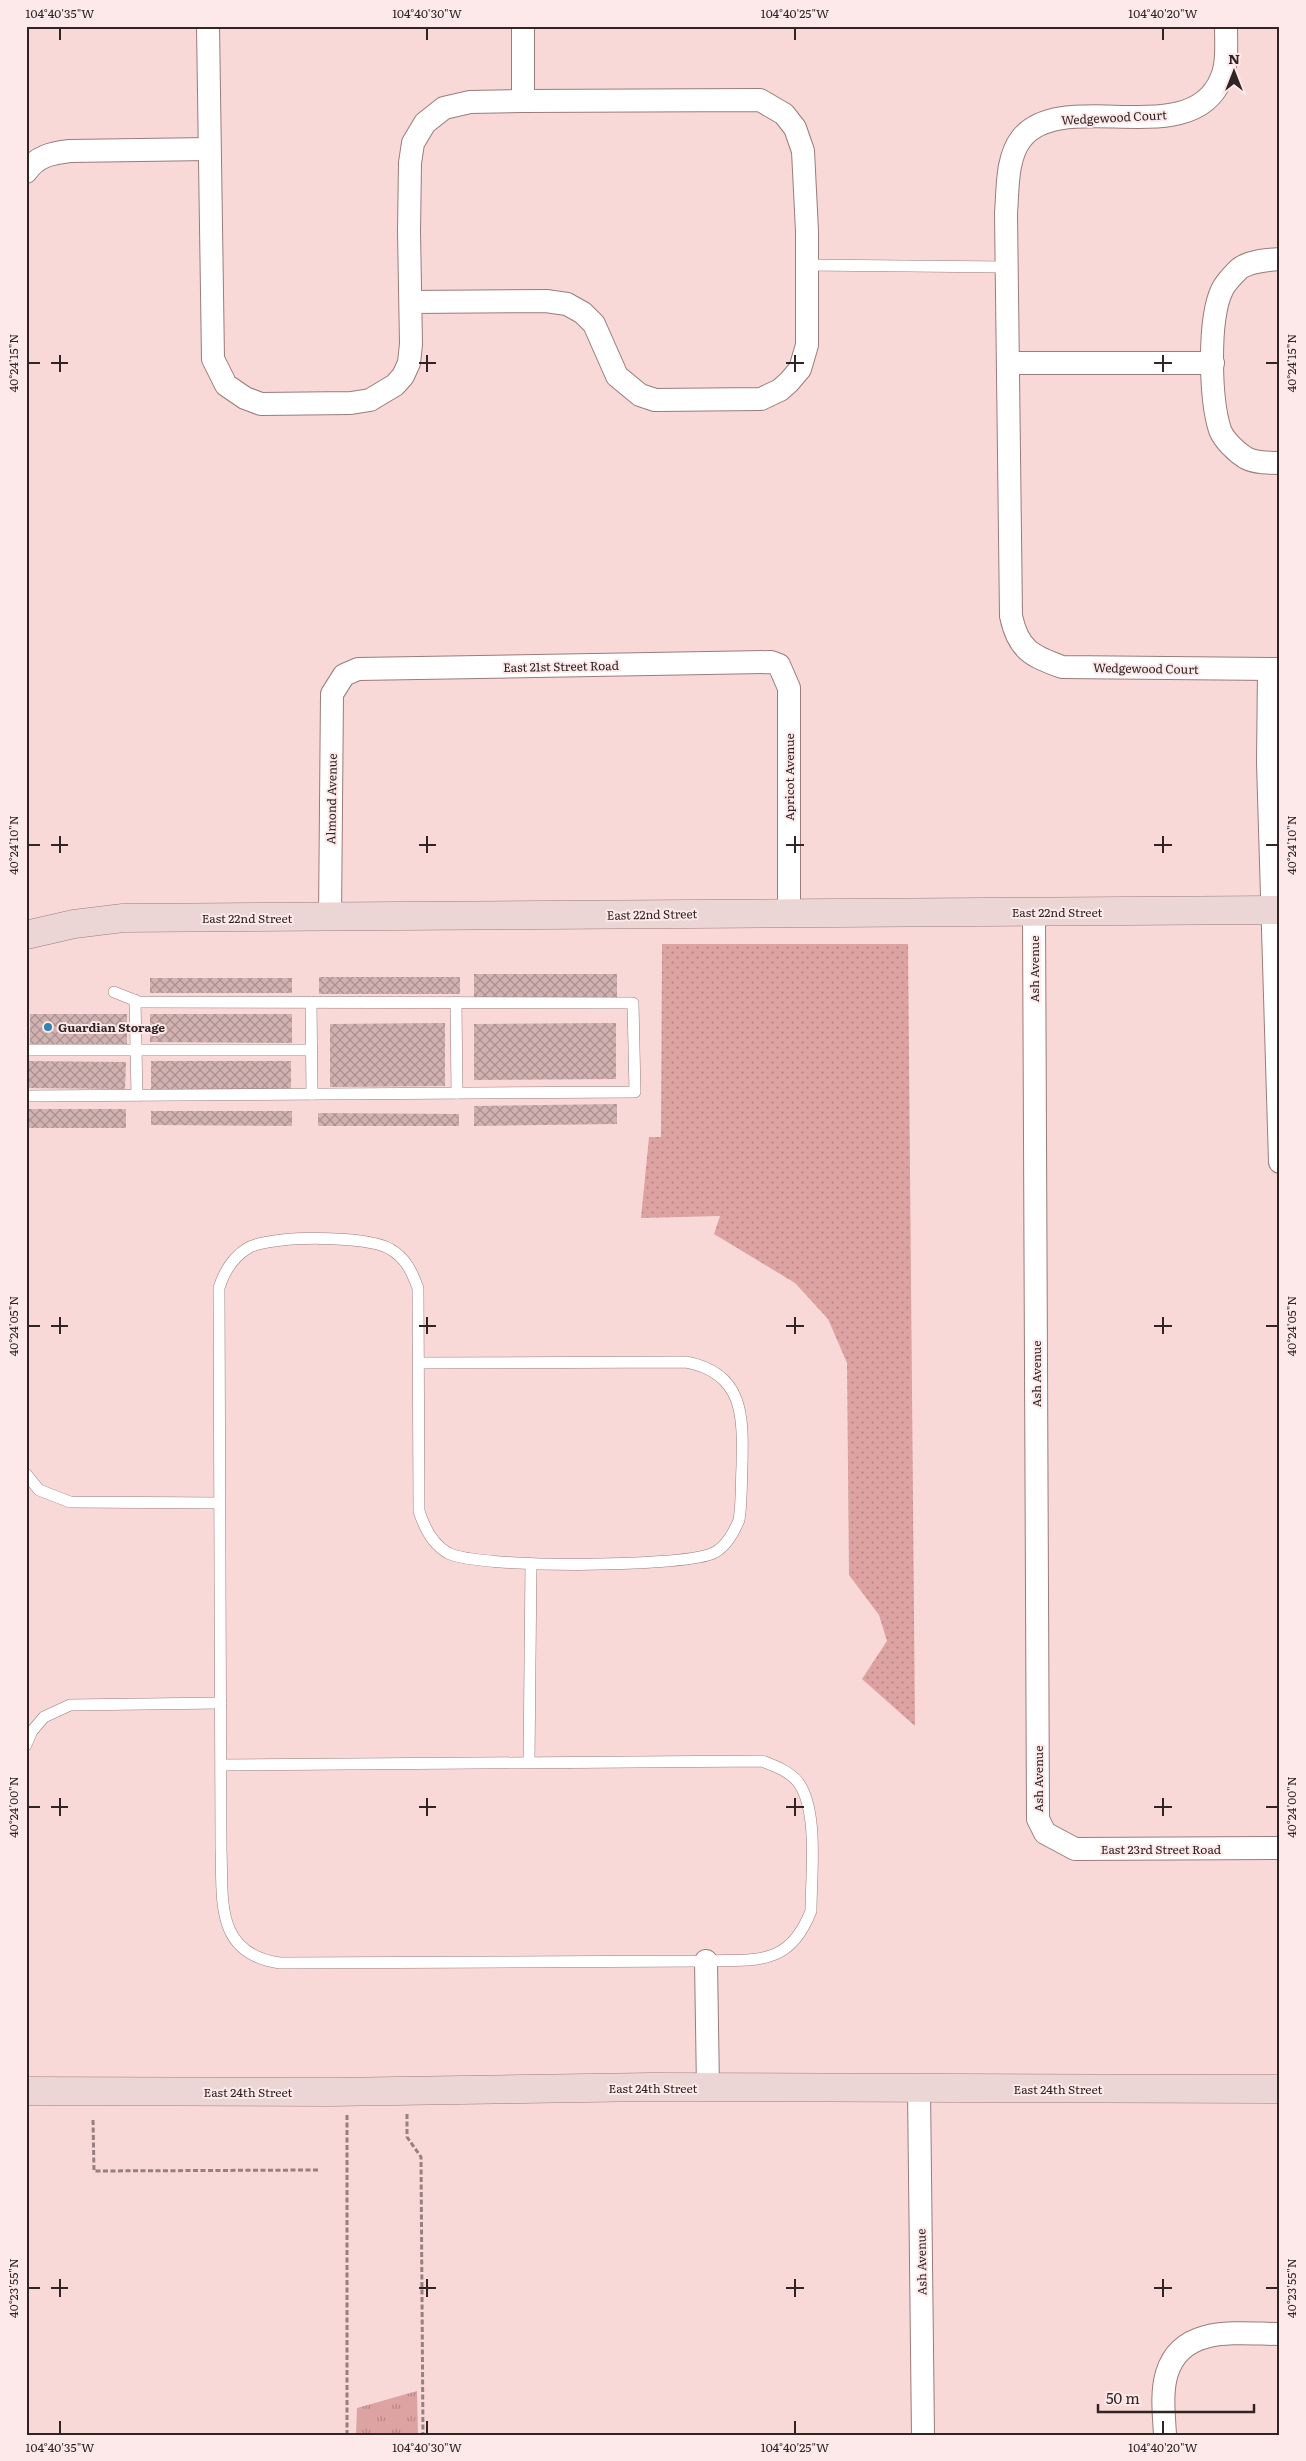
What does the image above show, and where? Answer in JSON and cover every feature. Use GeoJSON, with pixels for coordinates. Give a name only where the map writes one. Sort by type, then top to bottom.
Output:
{"type":"FeatureCollection","features":[{"type":"Feature","properties":{"kind":"street"},"geometry":{"type":"LineString","coordinates":[[208,26],[212,359],[226,385],[245,398],[261,404],[351,404],[370,400],[386,392],[403,376],[408,363],[411,344],[410,163],[415,137],[425,122],[444,108],[470,102],[760,100],[784,114],[795,128],[802,143],[807,265],[807,345],[803,361],[789,382],[780,390],[761,399],[655,400],[640,395],[617,376],[594,324],[583,313],[567,304],[546,301],[411,302]]}},
{"type":"Feature","properties":{"kind":"street"},"geometry":{"type":"LineString","coordinates":[[523,26],[524,101]]}},
{"type":"Feature","properties":{"kind":"street","name":"Wedgewood Court"},"geometry":{"type":"LineString","coordinates":[[1226,26],[1221,79],[1211,98],[1169,116],[1065,118],[1043,123],[1022,138],[1009,170],[1006,213],[1006,267],[1009,363],[1011,616],[1015,633],[1024,648],[1041,660],[1062,668],[1274,669],[1268,763],[1276,910],[1274,962],[1280,1162]]}},
{"type":"Feature","properties":{"kind":"street"},"geometry":{"type":"LineString","coordinates":[[26,172],[32,163],[50,153],[209,149]]}},
{"type":"Feature","properties":{"kind":"street"},"geometry":{"type":"LineString","coordinates":[[1280,259],[1265,260],[1240,268],[1223,288],[1213,324],[1216,411],[1221,432],[1231,445],[1246,458],[1280,463]]}},
{"type":"Feature","properties":{"kind":"street"},"geometry":{"type":"LineString","coordinates":[[1009,363],[1213,363]]}},
{"type":"Feature","properties":{"kind":"street","name":"East 21st Street Road"},"geometry":{"type":"LineString","coordinates":[[340,683],[344,675],[358,669],[771,662],[779,665],[784,672]]}},
{"type":"Feature","properties":{"kind":"street","name":"Apricot Avenue"},"geometry":{"type":"LineString","coordinates":[[784,672],[789,688],[789,913]]}},
{"type":"Feature","properties":{"kind":"street","name":"Almond Avenue"},"geometry":{"type":"LineString","coordinates":[[330,918],[332,694],[340,683]]}},
{"type":"Feature","properties":{"kind":"street","name":"East 22nd Street"},"geometry":{"type":"LineString","coordinates":[[26,935],[74,924],[123,918],[1276,910]]}},
{"type":"Feature","properties":{"kind":"street","name":"Ash Avenue"},"geometry":{"type":"LineString","coordinates":[[1034,912],[1038,1819],[1046,1834]]}},
{"type":"Feature","properties":{"kind":"street","name":"East 23rd Street Road"},"geometry":{"type":"LineString","coordinates":[[1046,1834],[1075,1849],[1280,1848]]}},
{"type":"Feature","properties":{"kind":"street"},"geometry":{"type":"LineString","coordinates":[[706,1961],[708,2088]]}},
{"type":"Feature","properties":{"kind":"street","name":"East 24th Street"},"geometry":{"type":"LineString","coordinates":[[26,2091],[331,2092],[708,2088],[1280,2089]]}},
{"type":"Feature","properties":{"kind":"street","name":"Ash Avenue"},"geometry":{"type":"LineString","coordinates":[[919,2089],[923,2435]]}},
{"type":"Feature","properties":{"kind":"street"},"geometry":{"type":"LineString","coordinates":[[1165,2435],[1164,2397],[1167,2373],[1180,2349],[1198,2338],[1227,2333],[1280,2334]]}},
{"type":"Feature","properties":{"kind":"lane"},"geometry":{"type":"LineString","coordinates":[[807,265],[1006,267]]}},
{"type":"Feature","properties":{"kind":"lane"},"geometry":{"type":"LineString","coordinates":[[26,1096],[636,1092],[633,1003],[136,1000],[114,992]]}},
{"type":"Feature","properties":{"kind":"lane"},"geometry":{"type":"LineString","coordinates":[[136,1000],[136,1095]]}},
{"type":"Feature","properties":{"kind":"lane"},"geometry":{"type":"LineString","coordinates":[[311,1002],[312,1094]]}},
{"type":"Feature","properties":{"kind":"lane"},"geometry":{"type":"LineString","coordinates":[[456,1002],[457,1093]]}},
{"type":"Feature","properties":{"kind":"lane"},"geometry":{"type":"LineString","coordinates":[[26,1050],[312,1050]]}},
{"type":"Feature","properties":{"kind":"lane"},"geometry":{"type":"LineString","coordinates":[[222,1765],[529,1761],[762,1761],[780,1768],[798,1782],[806,1795],[811,1811],[811,1911],[806,1925],[789,1946],[774,1956],[763,1959],[706,1961],[299,1963],[264,1961],[237,1944],[227,1929],[223,1907],[219,1503],[219,1288],[232,1262],[249,1247],[280,1240],[367,1240],[382,1244],[404,1260],[418,1288],[419,1511],[424,1528],[440,1547],[460,1558],[485,1562],[531,1564],[684,1561],[712,1554],[720,1549],[735,1531],[741,1511],[742,1419],[737,1397],[722,1376],[713,1371],[686,1362],[419,1363]]}},
{"type":"Feature","properties":{"kind":"lane"},"geometry":{"type":"LineString","coordinates":[[26,1474],[39,1490],[70,1502],[219,1503]]}},
{"type":"Feature","properties":{"kind":"lane"},"geometry":{"type":"LineString","coordinates":[[529,1761],[531,1564]]}},
{"type":"Feature","properties":{"kind":"lane"},"geometry":{"type":"LineString","coordinates":[[26,1745],[32,1731],[44,1717],[70,1705],[221,1703]]}},
{"type":"Feature","properties":{"kind":"path"},"geometry":{"type":"LineString","coordinates":[[407,2111],[407,2137],[421,2157],[423,2435]]}},
{"type":"Feature","properties":{"kind":"path"},"geometry":{"type":"LineString","coordinates":[[348,2435],[347,2116],[349,2112]]}},
{"type":"Feature","properties":{"kind":"path"},"geometry":{"type":"LineString","coordinates":[[93,2120],[94,2171],[318,2170]]}},
{"type":"Feature","properties":{"kind":"green space"},"geometry":{"type":"Polygon","coordinates":[[[662,944],[908,944],[915,1726],[862,1679],[887,1641],[879,1615],[849,1575],[847,1363],[828,1319],[795,1283],[714,1234],[720,1216],[641,1218],[649,1137],[661,1137],[662,944]]]}},
{"type":"Feature","properties":{"kind":"green space"},"geometry":{"type":"Polygon","coordinates":[[[417,2391],[418,2435],[356,2435],[357,2408],[417,2391]]]}},
{"type":"Feature","properties":{"kind":"building"},"geometry":{"type":"Polygon","coordinates":[[[474,974],[617,974],[617,997],[474,997],[474,974]]]}},
{"type":"Feature","properties":{"kind":"building"},"geometry":{"type":"Polygon","coordinates":[[[319,977],[460,977],[460,994],[319,994],[319,977]]]}},
{"type":"Feature","properties":{"kind":"building"},"geometry":{"type":"Polygon","coordinates":[[[150,978],[292,978],[292,993],[150,993],[150,978]]]}},
{"type":"Feature","properties":{"kind":"building"},"geometry":{"type":"Polygon","coordinates":[[[30,1014],[127,1014],[127,1044],[30,1044],[30,1014]]]}},
{"type":"Feature","properties":{"kind":"building"},"geometry":{"type":"Polygon","coordinates":[[[150,1014],[292,1014],[292,1043],[150,1042],[150,1014]]]}},
{"type":"Feature","properties":{"kind":"building"},"geometry":{"type":"Polygon","coordinates":[[[445,1023],[445,1086],[330,1087],[330,1024],[445,1023]]]}},
{"type":"Feature","properties":{"kind":"building"},"geometry":{"type":"Polygon","coordinates":[[[616,1023],[616,1079],[474,1080],[474,1024],[616,1023]]]}},
{"type":"Feature","properties":{"kind":"building"},"geometry":{"type":"Polygon","coordinates":[[[26,1061],[126,1062],[125,1089],[26,1088],[26,1061]]]}},
{"type":"Feature","properties":{"kind":"building"},"geometry":{"type":"Polygon","coordinates":[[[151,1061],[291,1061],[291,1090],[151,1090],[151,1061]]]}},
{"type":"Feature","properties":{"kind":"building"},"geometry":{"type":"Polygon","coordinates":[[[617,1104],[617,1124],[474,1126],[474,1106],[617,1104]]]}},
{"type":"Feature","properties":{"kind":"building"},"geometry":{"type":"Polygon","coordinates":[[[26,1109],[126,1109],[126,1128],[26,1128],[26,1109]]]}},
{"type":"Feature","properties":{"kind":"building"},"geometry":{"type":"Polygon","coordinates":[[[151,1111],[292,1111],[292,1126],[151,1125],[151,1111]]]}},
{"type":"Feature","properties":{"kind":"building"},"geometry":{"type":"Polygon","coordinates":[[[318,1113],[459,1114],[459,1126],[318,1126],[318,1113]]]}},
{"type":"Feature","properties":{"kind":"place","name":"Guardian Storage"},"geometry":{"type":"Point","coordinates":[48,1027]}}]}
